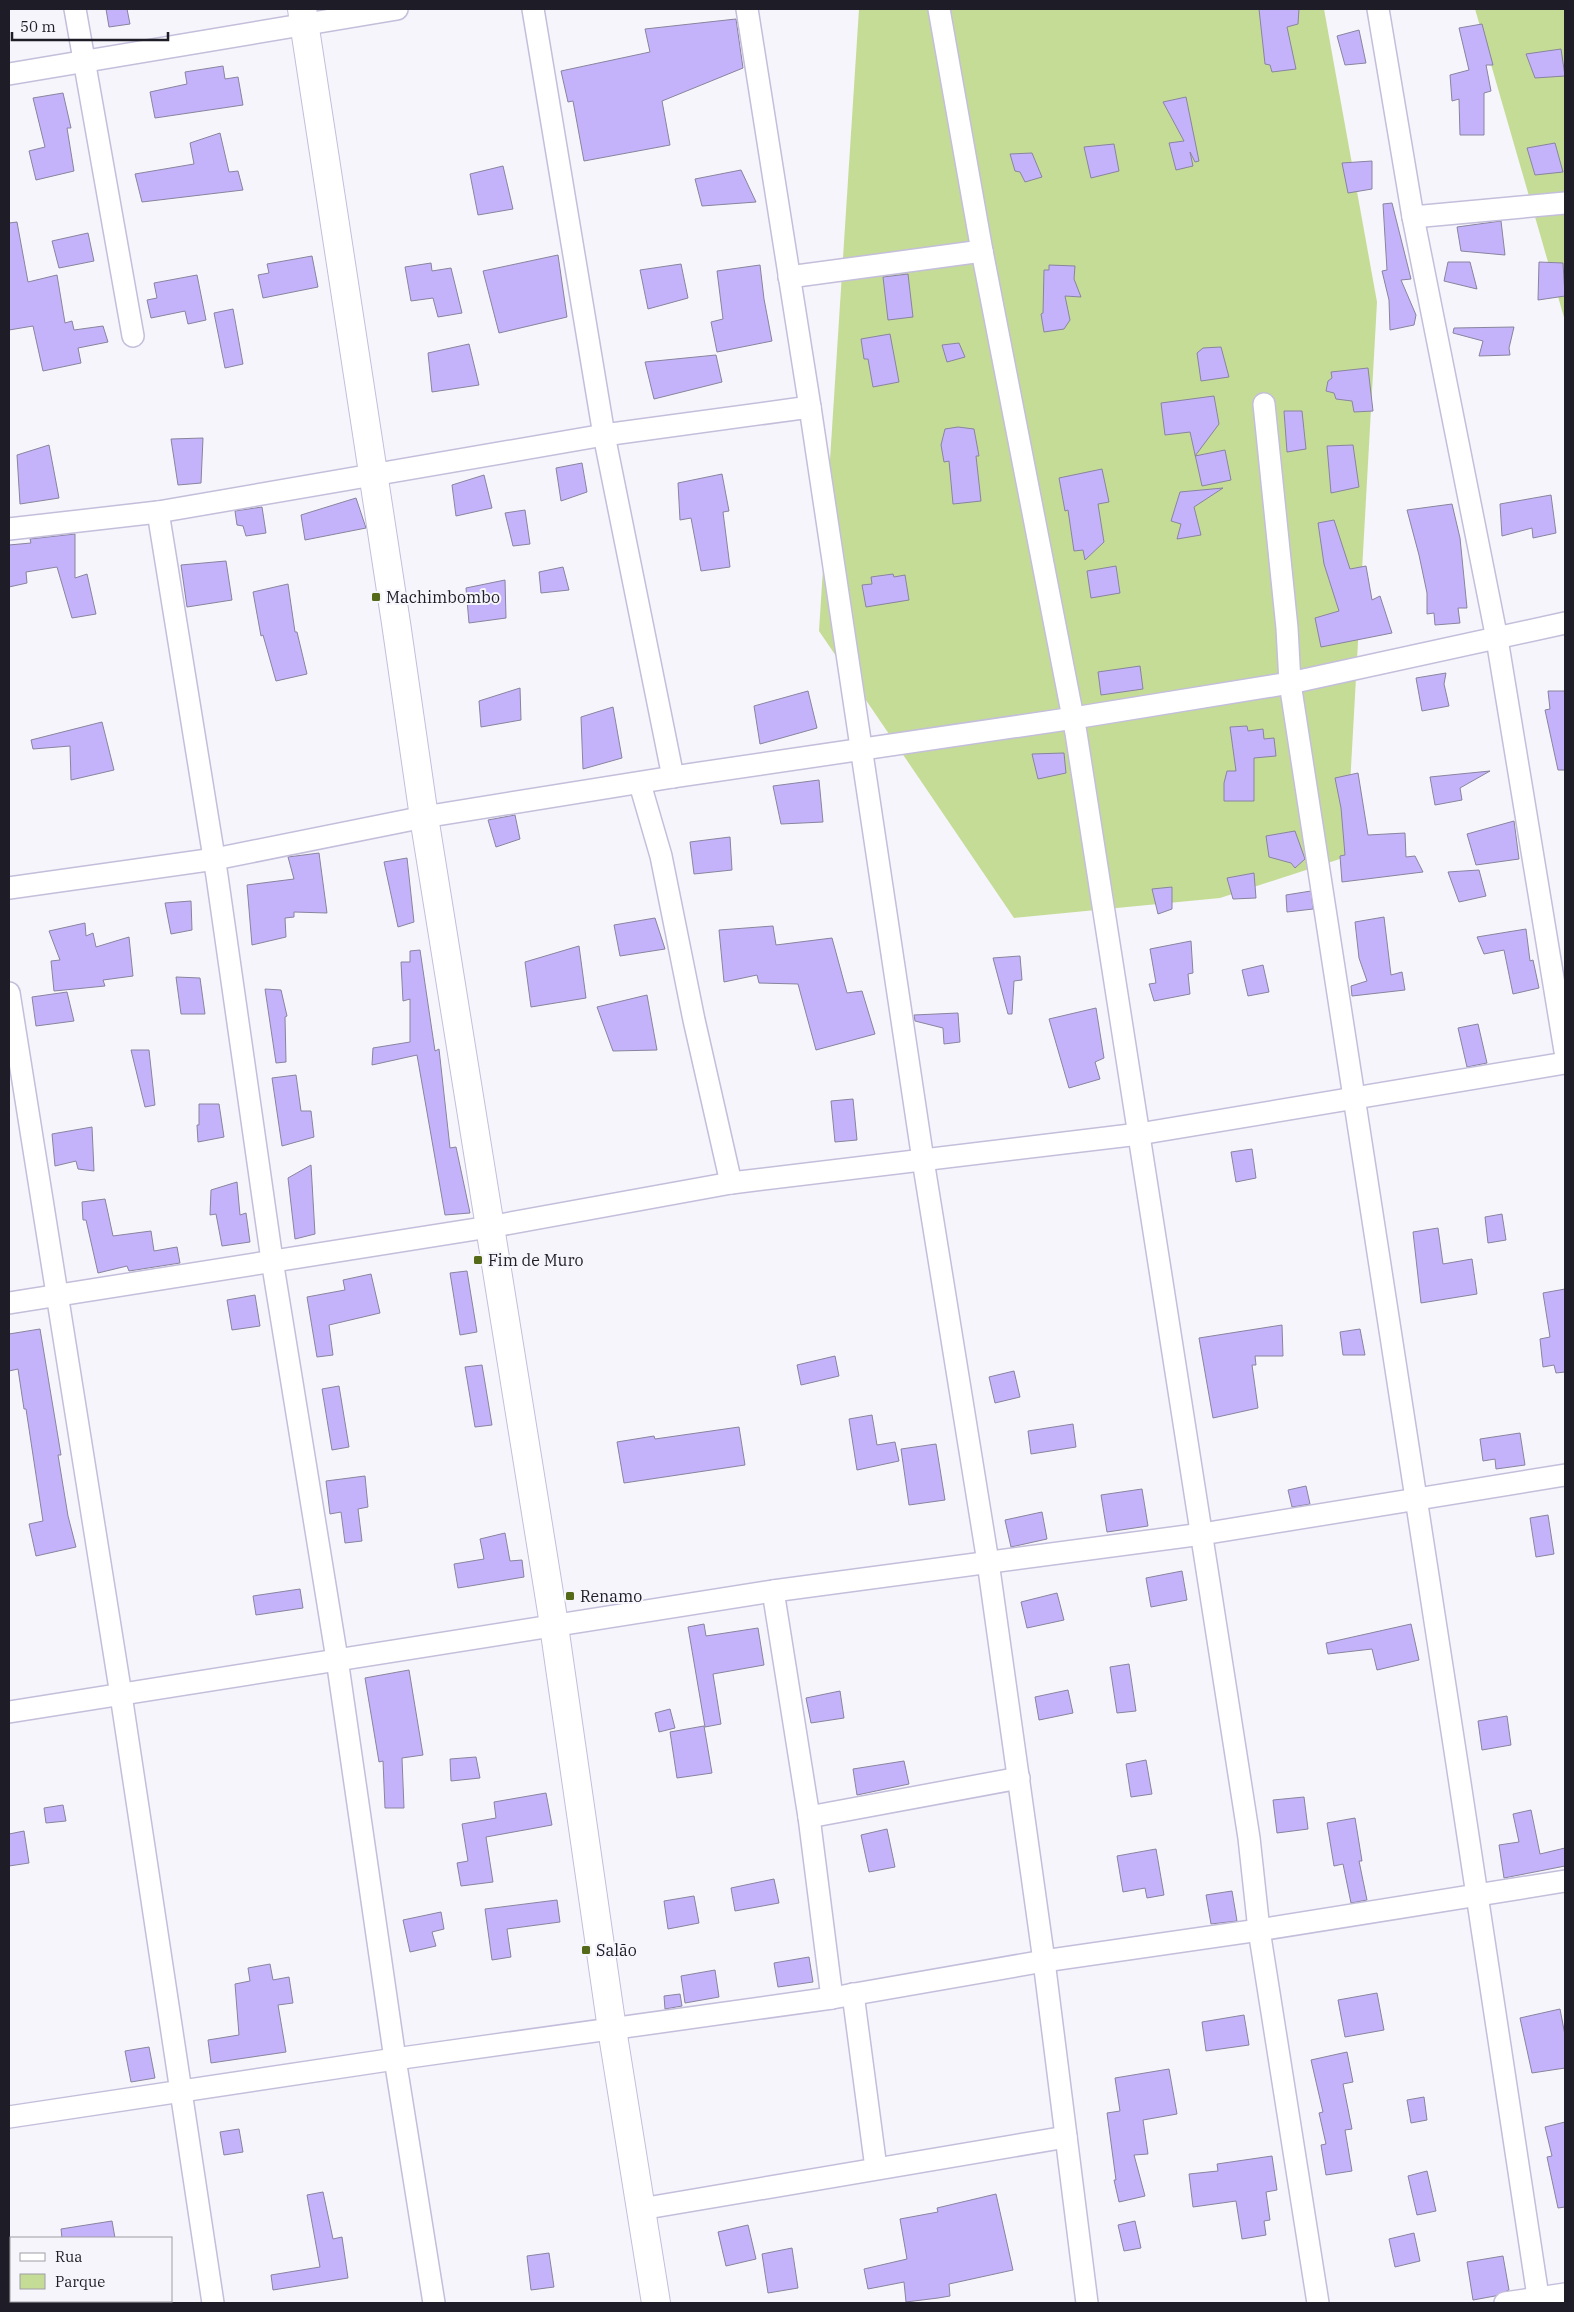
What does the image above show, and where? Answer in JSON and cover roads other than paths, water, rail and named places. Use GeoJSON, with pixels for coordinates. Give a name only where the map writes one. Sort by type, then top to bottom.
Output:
{"type":"FeatureCollection","features":[{"type":"Feature","properties":{"kind":"street"},"geometry":{"type":"LineString","coordinates":[[75,9],[134,336]]}},
{"type":"Feature","properties":{"kind":"street"},"geometry":{"type":"LineString","coordinates":[[9,74],[84,61],[303,16],[397,9]]}},
{"type":"Feature","properties":{"kind":"street"},"geometry":{"type":"LineString","coordinates":[[533,9],[604,435],[673,777]]}},
{"type":"Feature","properties":{"kind":"street"},"geometry":{"type":"LineString","coordinates":[[747,9],[810,407],[922,1160],[988,1562],[1044,1961],[1087,2303]]}},
{"type":"Feature","properties":{"kind":"street"},"geometry":{"type":"LineString","coordinates":[[939,9],[982,251],[1074,718],[1249,1838],[1259,1930],[1318,2303]]}},
{"type":"Feature","properties":{"kind":"street"},"geometry":{"type":"LineString","coordinates":[[1378,9],[1413,217],[1497,639],[1565,1051]]}},
{"type":"Feature","properties":{"kind":"street"},"geometry":{"type":"LineString","coordinates":[[303,16],[424,817],[554,1626],[612,2029],[656,2303]]}},
{"type":"Feature","properties":{"kind":"street"},"geometry":{"type":"LineString","coordinates":[[1413,217],[1565,203]]}},
{"type":"Feature","properties":{"kind":"street"},"geometry":{"type":"LineString","coordinates":[[789,277],[982,251]]}},
{"type":"Feature","properties":{"kind":"street"},"geometry":{"type":"LineString","coordinates":[[1264,404],[1281,570],[1290,683],[1357,1099],[1416,1499],[1539,2301]]}},
{"type":"Feature","properties":{"kind":"street"},"geometry":{"type":"LineString","coordinates":[[9,529],[158,512],[604,435],[810,407]]}},
{"type":"Feature","properties":{"kind":"street"},"geometry":{"type":"LineString","coordinates":[[158,512],[215,859],[272,1260],[337,1659],[395,2059],[434,2303]]}},
{"type":"Feature","properties":{"kind":"street"},"geometry":{"type":"LineString","coordinates":[[9,888],[215,859],[424,817],[640,784],[673,777],[1074,718],[1290,683],[1565,623]]}},
{"type":"Feature","properties":{"kind":"street"},"geometry":{"type":"LineString","coordinates":[[640,784],[661,856],[694,1020],[731,1183]]}},
{"type":"Feature","properties":{"kind":"street"},"geometry":{"type":"LineString","coordinates":[[9,993],[121,1695],[213,2303]]}},
{"type":"Feature","properties":{"kind":"street"},"geometry":{"type":"LineString","coordinates":[[9,1302],[489,1227],[731,1183],[1139,1134],[1565,1063]]}},
{"type":"Feature","properties":{"kind":"street"},"geometry":{"type":"LineString","coordinates":[[9,1712],[773,1591],[1202,1534],[1565,1475]]}},
{"type":"Feature","properties":{"kind":"street"},"geometry":{"type":"LineString","coordinates":[[773,1591],[809,1817],[876,2168]]}},
{"type":"Feature","properties":{"kind":"street"},"geometry":{"type":"LineString","coordinates":[[809,1817],[1019,1778]]}},
{"type":"Feature","properties":{"kind":"street"},"geometry":{"type":"LineString","coordinates":[[9,2117],[395,2059],[842,1996],[1044,1961],[1259,1930],[1565,1881]]}},
{"type":"Feature","properties":{"kind":"street"},"geometry":{"type":"LineString","coordinates":[[641,2209],[1066,2137]]}},
{"type":"Feature","properties":{"kind":"street"},"geometry":{"type":"LineString","coordinates":[[1505,2303],[1539,2301],[1565,2294]]}},
{"type":"Feature","properties":{"kind":"place","name":"Machimbombo"},"geometry":{"type":"Point","coordinates":[376,597]}},
{"type":"Feature","properties":{"kind":"place","name":"Fim de Muro"},"geometry":{"type":"Point","coordinates":[478,1260]}},
{"type":"Feature","properties":{"kind":"place","name":"Renamo"},"geometry":{"type":"Point","coordinates":[570,1596]}},
{"type":"Feature","properties":{"kind":"place","name":"Salão"},"geometry":{"type":"Point","coordinates":[586,1950]}}]}
